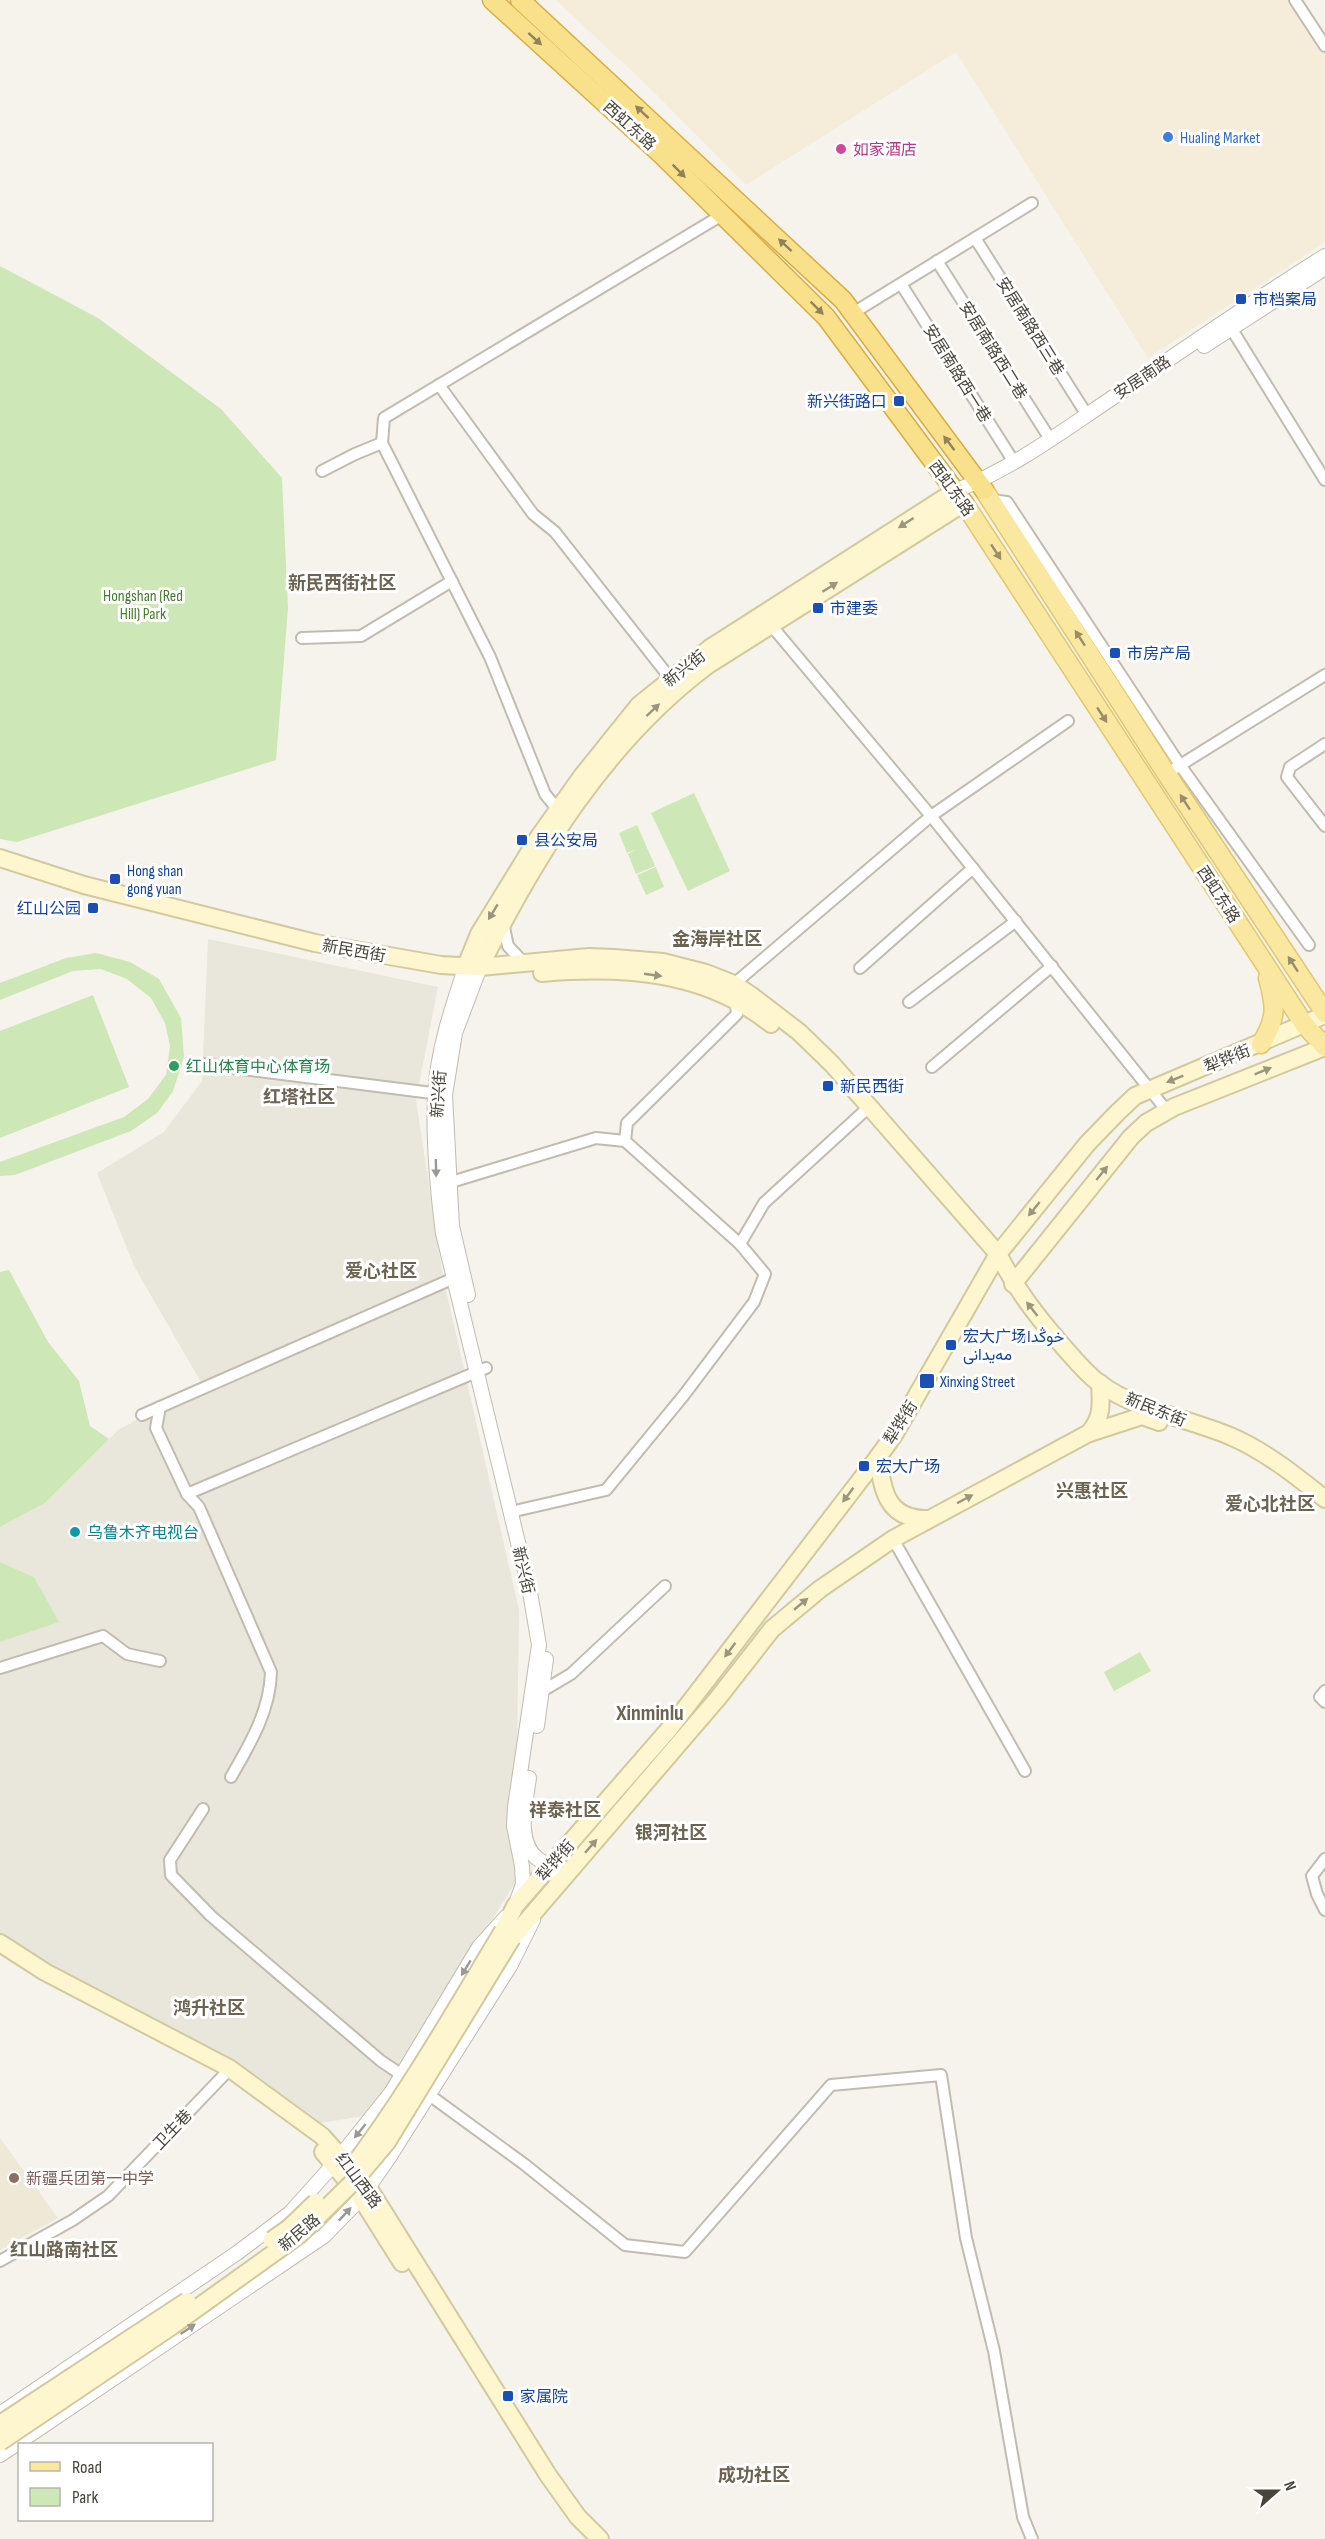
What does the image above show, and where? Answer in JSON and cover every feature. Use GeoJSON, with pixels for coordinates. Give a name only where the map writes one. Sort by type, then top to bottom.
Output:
{"type":"FeatureCollection","features":[{"type":"Feature","properties":{"kind":"highway","name":"西虹东路"},"geometry":{"type":"LineString","coordinates":[[520,0],[843,300],[984,490]]}},
{"type":"Feature","properties":{"kind":"highway","name":"西虹东路"},"geometry":{"type":"LineString","coordinates":[[498,6],[662,155],[826,316],[959,497]]}},
{"type":"Feature","properties":{"kind":"main road","name":"西虹东路"},"geometry":{"type":"LineString","coordinates":[[984,490],[1173,769],[1325,1014]]}},
{"type":"Feature","properties":{"kind":"main road","name":"新兴街"},"geometry":{"type":"LineString","coordinates":[[471,971],[565,819],[643,720],[693,676],[959,497]]}},
{"type":"Feature","properties":{"kind":"main road","name":"新兴街"},"geometry":{"type":"LineString","coordinates":[[471,971],[479,934],[558,810],[639,705],[710,648],[959,497]]}},
{"type":"Feature","properties":{"kind":"main road","name":"西虹东路"},"geometry":{"type":"LineString","coordinates":[[959,497],[1304,1024],[1325,1047]]}},
{"type":"Feature","properties":{"kind":"main road","name":"新民西街"},"geometry":{"type":"LineString","coordinates":[[0,858],[84,885],[315,943],[471,971],[589,957],[663,962],[706,973],[799,1032],[832,1064],[866,1110],[995,1259],[1013,1284]]}},
{"type":"Feature","properties":{"kind":"main road","name":"新民西街"},"geometry":{"type":"LineString","coordinates":[[0,866],[84,894],[300,948],[416,971],[618,970],[687,980],[711,988],[734,992]]}},
{"type":"Feature","properties":{"kind":"main road"},"geometry":{"type":"LineString","coordinates":[[1261,1044],[1274,1020],[1274,1001],[1263,962]]}},
{"type":"Feature","properties":{"kind":"main road","name":"犁铧街"},"geometry":{"type":"LineString","coordinates":[[508,1935],[515,1906],[670,1728],[894,1435],[995,1259],[1088,1144],[1135,1096],[1261,1044],[1325,1014]]}},
{"type":"Feature","properties":{"kind":"main road","name":"犁铧街"},"geometry":{"type":"LineString","coordinates":[[1013,1284],[1131,1137],[1146,1123],[1167,1111],[1325,1047]]}},
{"type":"Feature","properties":{"kind":"main road","name":"新民东街"},"geometry":{"type":"LineString","coordinates":[[1013,1284],[1059,1341],[1100,1383],[1139,1405],[1229,1436],[1260,1450],[1325,1499]]}},
{"type":"Feature","properties":{"kind":"main road"},"geometry":{"type":"LineString","coordinates":[[1089,1433],[1098,1422],[1101,1408],[1100,1383]]}},
{"type":"Feature","properties":{"kind":"main road","name":"新民东街"},"geometry":{"type":"LineString","coordinates":[[1089,1433],[1142,1416],[1224,1444],[1254,1458],[1281,1474],[1325,1507]]}},
{"type":"Feature","properties":{"kind":"main road","name":"犁铧街"},"geometry":{"type":"LineString","coordinates":[[508,1935],[540,1906],[718,1698],[772,1629],[820,1589],[893,1539],[1089,1433]]}},
{"type":"Feature","properties":{"kind":"main road"},"geometry":{"type":"LineString","coordinates":[[878,1456],[880,1479],[891,1504],[901,1515],[913,1519],[930,1519]]}},
{"type":"Feature","properties":{"kind":"main road","name":"新民路"},"geometry":{"type":"LineString","coordinates":[[0,2424],[174,2310],[289,2228],[347,2173],[377,2135],[508,1935]]}},
{"type":"Feature","properties":{"kind":"main road","name":"新民路"},"geometry":{"type":"LineString","coordinates":[[0,2442],[172,2326],[299,2235],[355,2180],[387,2142],[508,1935]]}},
{"type":"Feature","properties":{"kind":"main road","name":"红山西路"},"geometry":{"type":"LineString","coordinates":[[0,1943],[45,1972],[229,2068],[322,2136],[364,2193],[548,2475],[578,2517],[600,2539]]}},
{"type":"Feature","properties":{"kind":"main road","name":"红山西路"},"geometry":{"type":"LineString","coordinates":[[0,1953],[42,1981],[224,2074],[338,2159]]}},
{"type":"Feature","properties":{"kind":"main road","name":"红山西路"},"geometry":{"type":"LineString","coordinates":[[364,2193],[534,2473],[568,2521],[584,2539]]}},
{"type":"Feature","properties":{"kind":"street"},"geometry":{"type":"LineString","coordinates":[[479,0],[498,6]]}},
{"type":"Feature","properties":{"kind":"street"},"geometry":{"type":"LineString","coordinates":[[1296,0],[1325,46]]}},
{"type":"Feature","properties":{"kind":"street"},"geometry":{"type":"LineString","coordinates":[[853,313],[1032,203]]}},
{"type":"Feature","properties":{"kind":"street"},"geometry":{"type":"LineString","coordinates":[[558,810],[545,794],[490,657],[382,443],[384,418],[722,215]]}},
{"type":"Feature","properties":{"kind":"street","name":"安居南路西三巷"},"geometry":{"type":"LineString","coordinates":[[975,238],[1087,415]]}},
{"type":"Feature","properties":{"kind":"street","name":"安居南路"},"geometry":{"type":"LineString","coordinates":[[984,490],[1014,462],[1325,256]]}},
{"type":"Feature","properties":{"kind":"street","name":"安居南路西二巷"},"geometry":{"type":"LineString","coordinates":[[937,261],[1050,439]]}},
{"type":"Feature","properties":{"kind":"street","name":"安居南路"},"geometry":{"type":"LineString","coordinates":[[959,497],[984,490],[1325,268]]}},
{"type":"Feature","properties":{"kind":"street","name":"安居南路西一巷"},"geometry":{"type":"LineString","coordinates":[[901,284],[1014,462]]}},
{"type":"Feature","properties":{"kind":"street"},"geometry":{"type":"LineString","coordinates":[[1231,328],[1325,480]]}},
{"type":"Feature","properties":{"kind":"street"},"geometry":{"type":"LineString","coordinates":[[439,385],[533,514],[555,532],[670,678]]}},
{"type":"Feature","properties":{"kind":"street"},"geometry":{"type":"LineString","coordinates":[[322,471],[382,443]]}},
{"type":"Feature","properties":{"kind":"street"},"geometry":{"type":"LineString","coordinates":[[302,638],[361,636],[452,581]]}},
{"type":"Feature","properties":{"kind":"street"},"geometry":{"type":"LineString","coordinates":[[770,624],[931,816],[1167,1111]]}},
{"type":"Feature","properties":{"kind":"street"},"geometry":{"type":"LineString","coordinates":[[1309,945],[1173,769],[1325,675]]}},
{"type":"Feature","properties":{"kind":"street"},"geometry":{"type":"LineString","coordinates":[[625,1141],[627,1123],[736,1014],[734,992],[931,816],[1068,721]]}},
{"type":"Feature","properties":{"kind":"street"},"geometry":{"type":"LineString","coordinates":[[1325,744],[1290,767],[1287,777],[1325,826]]}},
{"type":"Feature","properties":{"kind":"street"},"geometry":{"type":"LineString","coordinates":[[860,968],[973,868]]}},
{"type":"Feature","properties":{"kind":"street"},"geometry":{"type":"LineString","coordinates":[[909,1002],[1016,921]]}},
{"type":"Feature","properties":{"kind":"street"},"geometry":{"type":"LineString","coordinates":[[503,922],[508,946],[524,963]]}},
{"type":"Feature","properties":{"kind":"street"},"geometry":{"type":"LineString","coordinates":[[932,1067],[1052,966]]}},
{"type":"Feature","properties":{"kind":"street","name":"新兴街"},"geometry":{"type":"LineString","coordinates":[[471,971],[446,1030],[440,1094],[436,1186],[443,1233],[458,1276],[519,1510],[538,1590],[547,1644],[544,1690],[529,1778],[525,1829],[528,1847],[537,1858],[565,1877]]}},
{"type":"Feature","properties":{"kind":"street"},"geometry":{"type":"LineString","coordinates":[[202,1064],[440,1094]]}},
{"type":"Feature","properties":{"kind":"street","name":"新兴街"},"geometry":{"type":"LineString","coordinates":[[440,1094],[458,1276]]}},
{"type":"Feature","properties":{"kind":"street"},"geometry":{"type":"LineString","coordinates":[[740,1244],[764,1203],[866,1110]]}},
{"type":"Feature","properties":{"kind":"street"},"geometry":{"type":"LineString","coordinates":[[448,1183],[596,1138],[625,1141],[740,1244],[765,1274],[754,1302],[684,1395],[606,1490],[519,1510]]}},
{"type":"Feature","properties":{"kind":"street"},"geometry":{"type":"LineString","coordinates":[[142,1415],[458,1276]]}},
{"type":"Feature","properties":{"kind":"street"},"geometry":{"type":"LineString","coordinates":[[187,1494],[482,1370]]}},
{"type":"Feature","properties":{"kind":"street","name":"新兴街"},"geometry":{"type":"LineString","coordinates":[[482,1370],[530,1592],[539,1645],[515,1807],[514,1826],[524,1884],[515,1906]]}},
{"type":"Feature","properties":{"kind":"street"},"geometry":{"type":"LineString","coordinates":[[160,1407],[156,1428],[187,1494],[199,1507],[271,1672],[271,1692],[253,1739],[231,1777]]}},
{"type":"Feature","properties":{"kind":"street"},"geometry":{"type":"LineString","coordinates":[[893,1539],[1025,1771]]}},
{"type":"Feature","properties":{"kind":"street"},"geometry":{"type":"LineString","coordinates":[[544,1690],[571,1674],[665,1586]]}},
{"type":"Feature","properties":{"kind":"street"},"geometry":{"type":"LineString","coordinates":[[0,1668],[103,1636],[127,1654],[160,1661]]}},
{"type":"Feature","properties":{"kind":"street"},"geometry":{"type":"LineString","coordinates":[[1325,1691],[1320,1697],[1325,1702]]}},
{"type":"Feature","properties":{"kind":"street"},"geometry":{"type":"LineString","coordinates":[[203,1809],[170,1860],[171,1875],[211,1916],[381,2061],[402,2075]]}},
{"type":"Feature","properties":{"kind":"street"},"geometry":{"type":"LineString","coordinates":[[1325,1859],[1312,1876],[1325,1911]]}},
{"type":"Feature","properties":{"kind":"street"},"geometry":{"type":"LineString","coordinates":[[0,2414],[246,2246],[290,2213],[338,2159],[391,2093],[479,1947],[515,1906]]}},
{"type":"Feature","properties":{"kind":"street"},"geometry":{"type":"LineString","coordinates":[[0,2455],[324,2236],[364,2193],[510,1966],[540,1906]]}},
{"type":"Feature","properties":{"kind":"street","name":"卫生巷"},"geometry":{"type":"LineString","coordinates":[[0,2261],[73,2220],[108,2196],[224,2074]]}},
{"type":"Feature","properties":{"kind":"street"},"geometry":{"type":"LineString","coordinates":[[428,2094],[524,2164],[625,2246],[685,2252],[831,2085],[941,2075],[966,2238],[993,2351],[1023,2517],[1032,2539]]}},
{"type":"Feature","properties":{"kind":"shaded area","name":"Hualing Market"},"geometry":{"type":"Polygon","coordinates":[[[556,0],[1293,0],[1325,49],[1325,242],[1148,358],[956,52],[746,185],[652,90],[556,0]]]}},
{"type":"Feature","properties":{"kind":"shaded area"},"geometry":{"type":"Polygon","coordinates":[[[208,939],[438,987],[416,1100],[443,1277],[519,1610],[515,1883],[370,2115],[315,2124],[0,1937],[0,1642],[58,1622],[34,1577],[0,1562],[0,1527],[45,1503],[118,1430],[202,1384],[134,1266],[97,1173],[164,1132],[202,1081],[208,939]]]}},
{"type":"Feature","properties":{"kind":"shaded area","name":"新疆兵团第一中学"},"geometry":{"type":"Polygon","coordinates":[[[0,2138],[58,2218],[0,2250],[0,2138]]]}},
{"type":"Feature","properties":{"kind":"green space","name":"Hongshan (Red Hill) Park"},"geometry":{"type":"Polygon","coordinates":[[[0,266],[98,318],[221,409],[282,478],[288,608],[276,760],[17,842],[0,839],[0,266]]]}},
{"type":"Feature","properties":{"kind":"green space"},"geometry":{"type":"Polygon","coordinates":[[[694,793],[730,871],[688,891],[651,813],[694,793]]]}},
{"type":"Feature","properties":{"kind":"green space"},"geometry":{"type":"Polygon","coordinates":[[[637,825],[655,866],[636,874],[628,854],[637,849],[627,853],[619,833],[637,825]]]}},
{"type":"Feature","properties":{"kind":"green space"},"geometry":{"type":"Polygon","coordinates":[[[656,867],[664,887],[646,895],[637,875],[656,867]]]}},
{"type":"Feature","properties":{"kind":"green space","name":"红山体育中心体育场"},"geometry":{"type":"Polygon","coordinates":[[[96,953],[130,962],[159,979],[181,1018],[184,1057],[173,1091],[157,1113],[131,1131],[15,1175],[0,1176],[0,1162],[124,1117],[148,1099],[166,1075],[170,1046],[165,1023],[151,998],[127,979],[101,969],[73,971],[0,1000],[0,983],[66,958],[96,953]]]}},
{"type":"Feature","properties":{"kind":"green space"},"geometry":{"type":"Polygon","coordinates":[[[93,995],[129,1087],[0,1138],[0,1031],[93,995]]]}},
{"type":"Feature","properties":{"kind":"green space"},"geometry":{"type":"Polygon","coordinates":[[[9,1270],[48,1342],[79,1381],[90,1426],[109,1439],[45,1503],[0,1527],[0,1272],[9,1270]]]}},
{"type":"Feature","properties":{"kind":"green space"},"geometry":{"type":"Polygon","coordinates":[[[0,1562],[34,1577],[59,1622],[0,1642],[0,1562]]]}},
{"type":"Feature","properties":{"kind":"green space"},"geometry":{"type":"Polygon","coordinates":[[[1140,1652],[1151,1671],[1114,1691],[1104,1672],[1140,1652]]]}},
{"type":"Feature","properties":{"kind":"place","name":"Hualing Market"},"geometry":{"type":"Point","coordinates":[1168,137]}},
{"type":"Feature","properties":{"kind":"place","name":"如家酒店"},"geometry":{"type":"Point","coordinates":[841,149]}},
{"type":"Feature","properties":{"kind":"place","name":"市档案局"},"geometry":{"type":"Point","coordinates":[1241,299]}},
{"type":"Feature","properties":{"kind":"place","name":"新兴街路口"},"geometry":{"type":"Point","coordinates":[899,401]}},
{"type":"Feature","properties":{"kind":"place","name":"市建委"},"geometry":{"type":"Point","coordinates":[818,608]}},
{"type":"Feature","properties":{"kind":"place","name":"市房产局"},"geometry":{"type":"Point","coordinates":[1115,653]}},
{"type":"Feature","properties":{"kind":"place","name":"县公安局"},"geometry":{"type":"Point","coordinates":[522,840]}},
{"type":"Feature","properties":{"kind":"place","name":"Hong shan gong yuan"},"geometry":{"type":"Point","coordinates":[115,879]}},
{"type":"Feature","properties":{"kind":"place","name":"红山公园"},"geometry":{"type":"Point","coordinates":[93,908]}},
{"type":"Feature","properties":{"kind":"place","name":"红山体育中心体育场"},"geometry":{"type":"Point","coordinates":[174,1066]}},
{"type":"Feature","properties":{"kind":"place","name":"新民西街"},"geometry":{"type":"Point","coordinates":[828,1086]}},
{"type":"Feature","properties":{"kind":"place","name":"宏大广场خوڭدا مەيدانى"},"geometry":{"type":"Point","coordinates":[951,1345]}},
{"type":"Feature","properties":{"kind":"place","name":"Xinxing Street"},"geometry":{"type":"Point","coordinates":[927,1381]}},
{"type":"Feature","properties":{"kind":"place","name":"宏大广场"},"geometry":{"type":"Point","coordinates":[864,1466]}},
{"type":"Feature","properties":{"kind":"place","name":"乌鲁木齐电视台"},"geometry":{"type":"Point","coordinates":[75,1532]}},
{"type":"Feature","properties":{"kind":"place","name":"新疆兵团第一中学"},"geometry":{"type":"Point","coordinates":[14,2178]}},
{"type":"Feature","properties":{"kind":"place","name":"家属院"},"geometry":{"type":"Point","coordinates":[508,2396]}},
{"type":"Feature","properties":{"kind":"district","name":"新民西街社区"},"geometry":{"type":"Point","coordinates":[342,583]}},
{"type":"Feature","properties":{"kind":"district","name":"金海岸社区"},"geometry":{"type":"Point","coordinates":[717,939]}},
{"type":"Feature","properties":{"kind":"district","name":"红塔社区"},"geometry":{"type":"Point","coordinates":[299,1097]}},
{"type":"Feature","properties":{"kind":"district","name":"爱心社区"},"geometry":{"type":"Point","coordinates":[381,1271]}},
{"type":"Feature","properties":{"kind":"district","name":"兴惠社区"},"geometry":{"type":"Point","coordinates":[1092,1491]}},
{"type":"Feature","properties":{"kind":"district","name":"爱心北社区"},"geometry":{"type":"Point","coordinates":[1270,1504]}},
{"type":"Feature","properties":{"kind":"district","name":"Xinminlu"},"geometry":{"type":"Point","coordinates":[650,1712]}},
{"type":"Feature","properties":{"kind":"district","name":"祥泰社区"},"geometry":{"type":"Point","coordinates":[565,1810]}},
{"type":"Feature","properties":{"kind":"district","name":"银河社区"},"geometry":{"type":"Point","coordinates":[671,1833]}},
{"type":"Feature","properties":{"kind":"district","name":"鸿升社区"},"geometry":{"type":"Point","coordinates":[209,2008]}},
{"type":"Feature","properties":{"kind":"district","name":"红山路南社区"},"geometry":{"type":"Point","coordinates":[64,2250]}},
{"type":"Feature","properties":{"kind":"district","name":"成功社区"},"geometry":{"type":"Point","coordinates":[754,2475]}}]}
